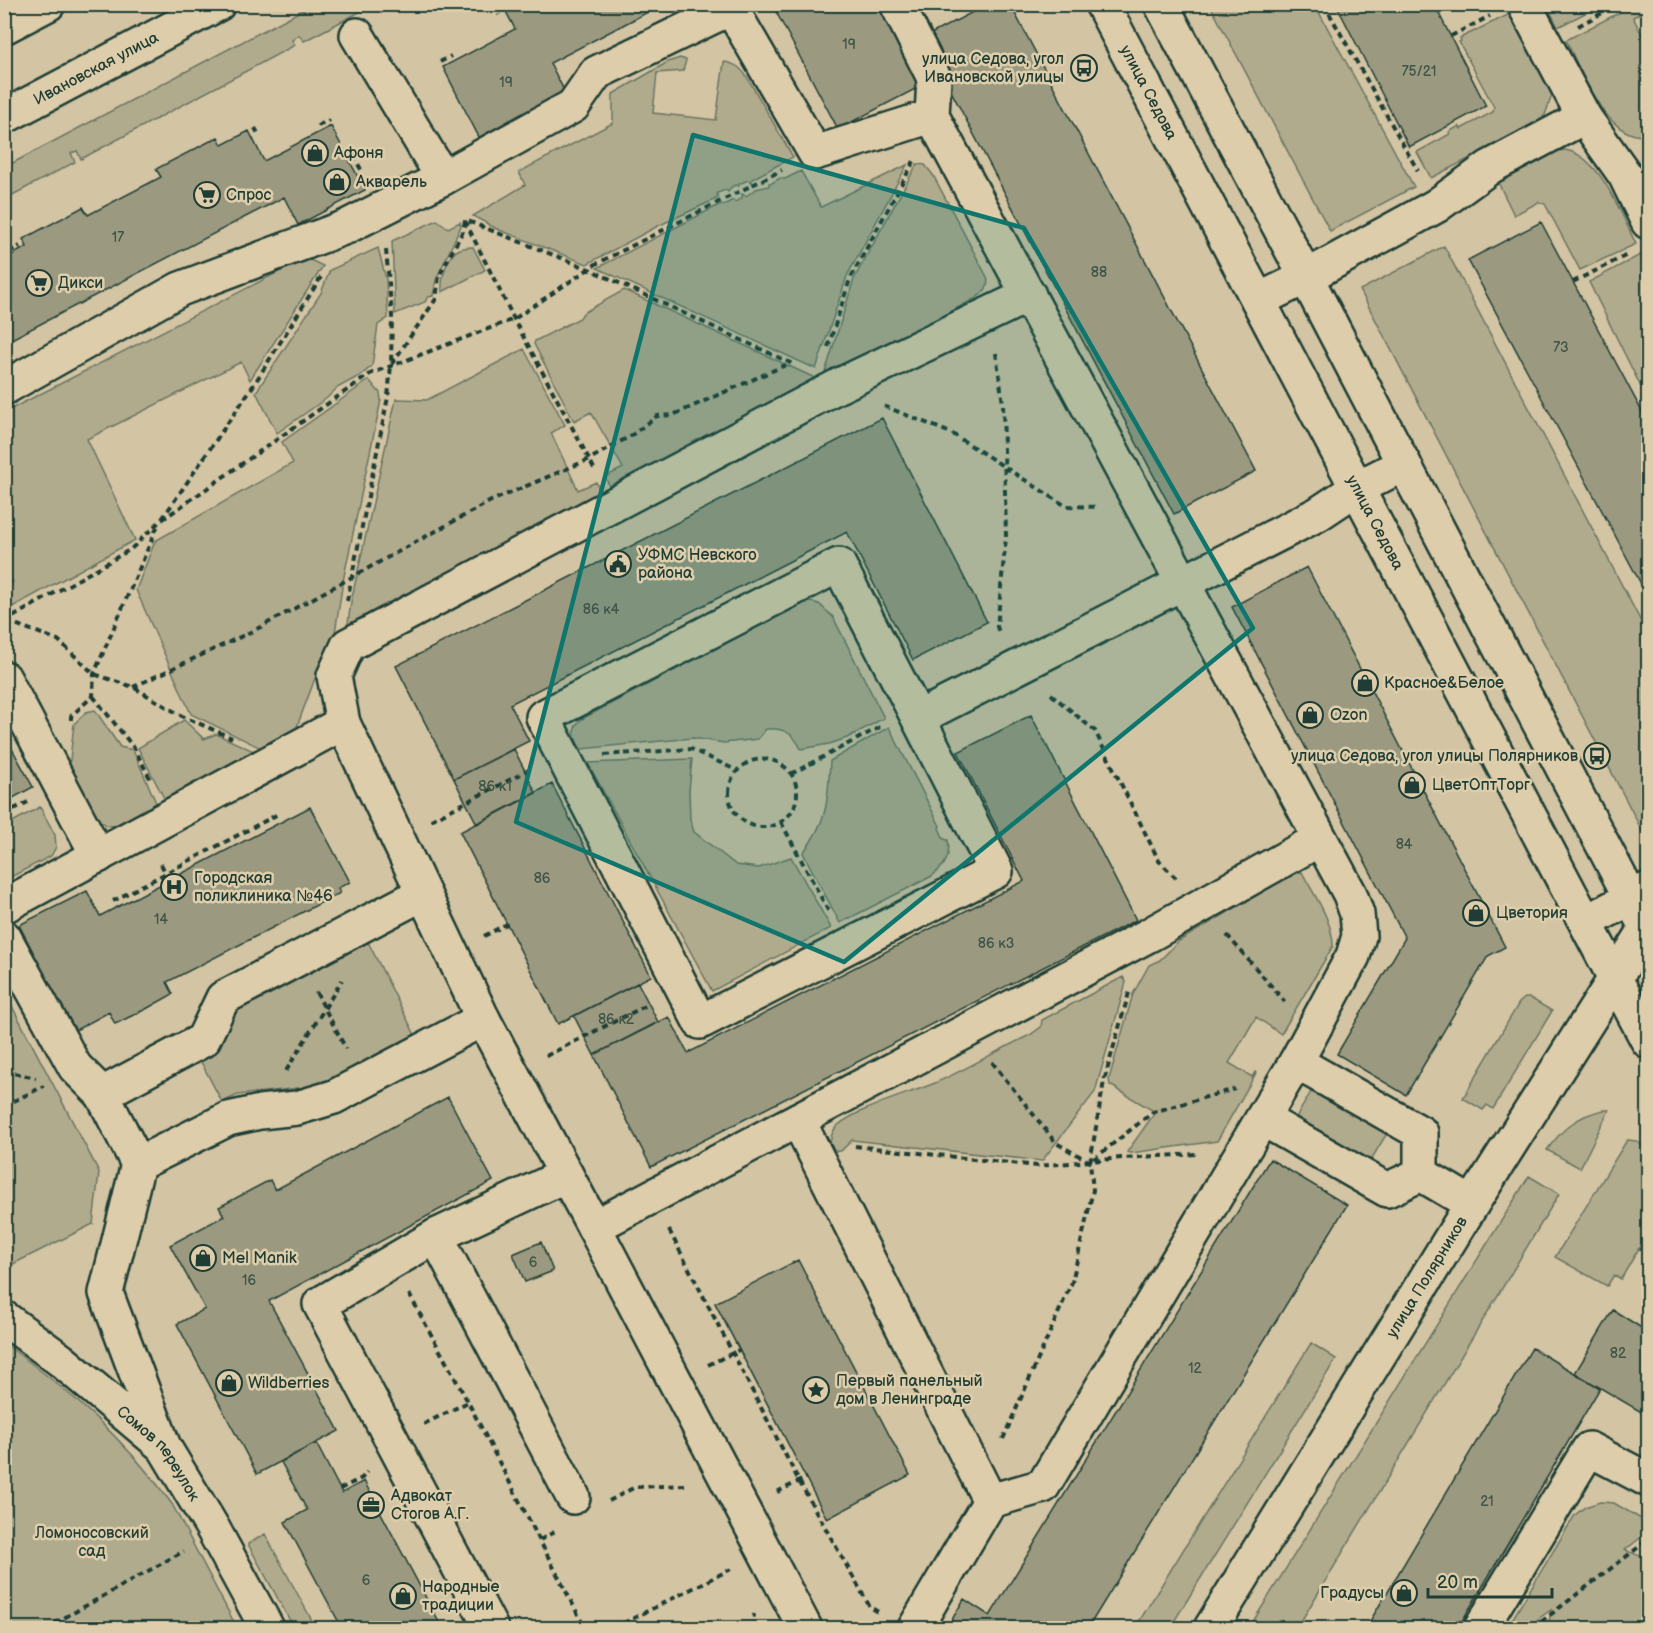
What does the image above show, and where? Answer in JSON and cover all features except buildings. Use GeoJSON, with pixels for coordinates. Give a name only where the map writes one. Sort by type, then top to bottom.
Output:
{"type":"FeatureCollection","features":[{"type":"Feature","properties":{"kind":"main road"},"geometry":{"type":"LineString","coordinates":[[4,27],[48,4]]}},
{"type":"Feature","properties":{"kind":"main road","name":"Ивановская улица"},"geometry":{"type":"LineString","coordinates":[[4,117],[218,4]]}},
{"type":"Feature","properties":{"kind":"main road"},"geometry":{"type":"LineString","coordinates":[[897,4],[934,78],[932,116],[1350,894],[1358,914],[1359,936],[1353,956],[1312,1033],[1043,1486],[984,1489]]}},
{"type":"Feature","properties":{"kind":"main road","name":"улица Седова"},"geometry":{"type":"LineString","coordinates":[[1102,4],[1648,1041]]}},
{"type":"Feature","properties":{"kind":"main road"},"geometry":{"type":"LineString","coordinates":[[1161,4],[1404,464],[1640,893],[1648,929]]}},
{"type":"Feature","properties":{"kind":"main road"},"geometry":{"type":"LineString","coordinates":[[4,388],[180,290],[330,232],[442,178],[573,106],[596,73],[731,8],[815,153],[932,116]]}},
{"type":"Feature","properties":{"kind":"main road"},"geometry":{"type":"LineString","coordinates":[[1512,8],[1545,43],[1584,117],[1637,169],[1644,215]]}},
{"type":"Feature","properties":{"kind":"main road"},"geometry":{"type":"LineString","coordinates":[[357,35],[442,178]]}},
{"type":"Feature","properties":{"kind":"main road"},"geometry":{"type":"LineString","coordinates":[[1258,300],[1306,277],[1436,206],[1490,167],[1584,117]]}},
{"type":"Feature","properties":{"kind":"main road"},"geometry":{"type":"LineString","coordinates":[[805,1629],[483,1019],[343,723],[334,676],[348,645],[614,504],[828,381],[1029,295]]}},
{"type":"Feature","properties":{"kind":"main road"},"geometry":{"type":"LineString","coordinates":[[915,714],[1018,667],[1317,514],[1357,488],[1404,464]]}},
{"type":"Feature","properties":{"kind":"main road"},"geometry":{"type":"LineString","coordinates":[[839,565],[915,714],[996,871],[700,1022],[543,717],[839,565]]}},
{"type":"Feature","properties":{"kind":"main road"},"geometry":{"type":"LineString","coordinates":[[4,678],[98,856]]}},
{"type":"Feature","properties":{"kind":"main road"},"geometry":{"type":"LineString","coordinates":[[4,906],[343,723]]}},
{"type":"Feature","properties":{"kind":"main road"},"geometry":{"type":"LineString","coordinates":[[594,1227],[1149,935],[1320,839]]}},
{"type":"Feature","properties":{"kind":"main road"},"geometry":{"type":"LineString","coordinates":[[1586,922],[1640,893]]}},
{"type":"Feature","properties":{"kind":"main road"},"geometry":{"type":"LineString","coordinates":[[102,1094],[203,1040],[223,998],[422,894]]}},
{"type":"Feature","properties":{"kind":"main road","name":"улица Полярников"},"geometry":{"type":"LineString","coordinates":[[1211,1629],[1472,1204],[1615,977],[1648,929]]}},
{"type":"Feature","properties":{"kind":"main road"},"geometry":{"type":"LineString","coordinates":[[4,937],[75,1067],[102,1094],[138,1164],[106,1293],[164,1447]]}},
{"type":"Feature","properties":{"kind":"main road"},"geometry":{"type":"LineString","coordinates":[[138,1164],[228,1119],[260,1112],[297,1108],[334,1097],[483,1019]]}},
{"type":"Feature","properties":{"kind":"main road"},"geometry":{"type":"LineString","coordinates":[[1291,1071],[1421,1133],[1421,1174]]}},
{"type":"Feature","properties":{"kind":"main road"},"geometry":{"type":"LineString","coordinates":[[1263,1119],[1387,1190],[1421,1174]]}},
{"type":"Feature","properties":{"kind":"main road"},"geometry":{"type":"LineString","coordinates":[[798,1120],[984,1489]]}},
{"type":"Feature","properties":{"kind":"main road"},"geometry":{"type":"LineString","coordinates":[[1421,1174],[1472,1204]]}},
{"type":"Feature","properties":{"kind":"main road"},"geometry":{"type":"LineString","coordinates":[[491,1629],[320,1304],[436,1236],[566,1175]]}},
{"type":"Feature","properties":{"kind":"main road"},"geometry":{"type":"LineString","coordinates":[[436,1236],[573,1497]]}},
{"type":"Feature","properties":{"kind":"main road","name":"Сомов переулок"},"geometry":{"type":"LineString","coordinates":[[4,1318],[62,1361],[164,1447],[212,1527],[267,1629]]}},
{"type":"Feature","properties":{"kind":"main road"},"geometry":{"type":"LineString","coordinates":[[1481,1629],[1589,1449],[1648,1480]]}},
{"type":"Feature","properties":{"kind":"main road"},"geometry":{"type":"LineString","coordinates":[[901,1623],[984,1489]]}},
{"type":"Feature","properties":{"kind":"path"},"geometry":{"type":"LineString","coordinates":[[1324,4],[1436,206]]}},
{"type":"Feature","properties":{"kind":"path"},"geometry":{"type":"LineString","coordinates":[[1545,43],[1619,4]]}},
{"type":"Feature","properties":{"kind":"path"},"geometry":{"type":"LineString","coordinates":[[494,5],[499,15]]}},
{"type":"Feature","properties":{"kind":"path"},"geometry":{"type":"LineString","coordinates":[[1451,36],[1512,8]]}},
{"type":"Feature","properties":{"kind":"path"},"geometry":{"type":"LineString","coordinates":[[441,62],[452,56]]}},
{"type":"Feature","properties":{"kind":"path"},"geometry":{"type":"LineString","coordinates":[[828,381],[850,279],[912,164],[932,116]]}},
{"type":"Feature","properties":{"kind":"path"},"geometry":{"type":"LineString","coordinates":[[318,126],[329,120]]}},
{"type":"Feature","properties":{"kind":"path"},"geometry":{"type":"LineString","coordinates":[[255,128],[260,137]]}},
{"type":"Feature","properties":{"kind":"path"},"geometry":{"type":"LineString","coordinates":[[5,621],[131,549],[159,522],[370,375],[514,319],[589,269],[815,153]]}},
{"type":"Feature","properties":{"kind":"path"},"geometry":{"type":"LineString","coordinates":[[353,155],[363,173]]}},
{"type":"Feature","properties":{"kind":"path"},"geometry":{"type":"LineString","coordinates":[[348,645],[341,636],[388,397],[391,365],[392,316],[385,244],[376,211]]}},
{"type":"Feature","properties":{"kind":"path"},"geometry":{"type":"LineString","coordinates":[[1573,282],[1639,249],[1644,215]]}},
{"type":"Feature","properties":{"kind":"path"},"geometry":{"type":"LineString","coordinates":[[465,220],[589,269],[828,381],[951,433],[1066,506],[1141,508]]}},
{"type":"Feature","properties":{"kind":"path"},"geometry":{"type":"LineString","coordinates":[[391,365],[436,299],[440,276],[463,231],[465,220]]}},
{"type":"Feature","properties":{"kind":"path"},"geometry":{"type":"LineString","coordinates":[[465,220],[514,319],[614,504]]}},
{"type":"Feature","properties":{"kind":"path"},"geometry":{"type":"LineString","coordinates":[[170,815],[134,748],[93,696],[94,674],[159,522],[253,386],[326,268],[330,232]]}},
{"type":"Feature","properties":{"kind":"path"},"geometry":{"type":"LineString","coordinates":[[9,252],[20,246]]}},
{"type":"Feature","properties":{"kind":"path"},"geometry":{"type":"LineString","coordinates":[[990,313],[1003,404],[1005,467],[1006,537],[997,627],[1018,667],[1095,731],[1160,861],[1312,1033]]}},
{"type":"Feature","properties":{"kind":"path"},"geometry":{"type":"LineString","coordinates":[[134,687],[255,630],[491,501],[590,459],[632,435],[657,416],[673,415],[791,363]]}},
{"type":"Feature","properties":{"kind":"path"},"geometry":{"type":"LineString","coordinates":[[1643,413],[1648,410]]}},
{"type":"Feature","properties":{"kind":"path"},"geometry":{"type":"LineString","coordinates":[[5,621],[58,640],[94,674],[134,687],[182,716],[277,758]]}},
{"type":"Feature","properties":{"kind":"path"},"geometry":{"type":"LineString","coordinates":[[70,728],[71,716],[93,696]]}},
{"type":"Feature","properties":{"kind":"path"},"geometry":{"type":"LineString","coordinates":[[791,774],[915,714]]}},
{"type":"Feature","properties":{"kind":"path"},"geometry":{"type":"LineString","coordinates":[[562,754],[584,756],[691,749],[738,771]]}},
{"type":"Feature","properties":{"kind":"path"},"geometry":{"type":"LineString","coordinates":[[761,760],[782,765],[791,774],[797,794],[795,805],[789,815],[770,827],[747,824],[738,817],[729,796],[730,786],[738,771],[751,762],[761,760]]}},
{"type":"Feature","properties":{"kind":"path"},"geometry":{"type":"LineString","coordinates":[[459,806],[531,769]]}},
{"type":"Feature","properties":{"kind":"path"},"geometry":{"type":"LineString","coordinates":[[113,901],[280,813]]}},
{"type":"Feature","properties":{"kind":"path"},"geometry":{"type":"LineString","coordinates":[[781,822],[848,946]]}},
{"type":"Feature","properties":{"kind":"path"},"geometry":{"type":"LineString","coordinates":[[166,873],[169,880]]}},
{"type":"Feature","properties":{"kind":"path"},"geometry":{"type":"LineString","coordinates":[[501,927],[507,924]]}},
{"type":"Feature","properties":{"kind":"path"},"geometry":{"type":"LineString","coordinates":[[984,1489],[992,1465],[1072,1282],[1093,1190],[1090,1162],[1104,1081],[1128,993],[1142,968],[1149,935]]}},
{"type":"Feature","properties":{"kind":"path"},"geometry":{"type":"LineString","coordinates":[[298,959],[364,1082]]}},
{"type":"Feature","properties":{"kind":"path"},"geometry":{"type":"LineString","coordinates":[[260,1112],[348,970]]}},
{"type":"Feature","properties":{"kind":"path"},"geometry":{"type":"LineString","coordinates":[[580,1038],[644,1006]]}},
{"type":"Feature","properties":{"kind":"path"},"geometry":{"type":"LineString","coordinates":[[968,1030],[1056,1143],[1090,1162]]}},
{"type":"Feature","properties":{"kind":"path"},"geometry":{"type":"LineString","coordinates":[[4,1071],[42,1079]]}},
{"type":"Feature","properties":{"kind":"path"},"geometry":{"type":"LineString","coordinates":[[1090,1162],[1154,1112],[1291,1071]]}},
{"type":"Feature","properties":{"kind":"path"},"geometry":{"type":"LineString","coordinates":[[826,1175],[851,1146],[1038,1166],[1243,1152]]}},
{"type":"Feature","properties":{"kind":"path"},"geometry":{"type":"LineString","coordinates":[[652,1197],[799,1481],[870,1607],[901,1623]]}},
{"type":"Feature","properties":{"kind":"path"},"geometry":{"type":"LineString","coordinates":[[391,1262],[468,1402],[585,1629]]}},
{"type":"Feature","properties":{"kind":"path"},"geometry":{"type":"LineString","coordinates":[[392,1440],[468,1402]]}},
{"type":"Feature","properties":{"kind":"path"},"geometry":{"type":"LineString","coordinates":[[340,1489],[362,1478]]}},
{"type":"Feature","properties":{"kind":"path"},"geometry":{"type":"LineString","coordinates":[[606,1503],[635,1487],[728,1484]]}},
{"type":"Feature","properties":{"kind":"path"},"geometry":{"type":"LineString","coordinates":[[540,1540],[559,1529]]}},
{"type":"Feature","properties":{"kind":"path"},"geometry":{"type":"LineString","coordinates":[[1533,1629],[1648,1540]]}},
{"type":"Feature","properties":{"kind":"path"},"geometry":{"type":"LineString","coordinates":[[46,1629],[185,1551]]}},
{"type":"Feature","properties":{"kind":"path"},"geometry":{"type":"LineString","coordinates":[[614,1629],[764,1552]]}},
{"type":"Feature","properties":{"kind":"highlighted area"},"geometry":{"type":"Polygon","coordinates":[[[693,135],[1024,228],[1253,628],[844,962],[516,822],[693,135]]]}},
{"type":"Feature","properties":{"kind":"green space"},"geometry":{"type":"Polygon","coordinates":[[[312,5],[373,5],[304,41],[299,35],[292,40],[295,45],[81,159],[77,151],[71,153],[75,162],[5,199],[5,167],[312,5]]]}},
{"type":"Feature","properties":{"kind":"green space"},"geometry":{"type":"Polygon","coordinates":[[[1210,5],[1315,5],[1414,187],[1330,231],[1210,5]]]}},
{"type":"Feature","properties":{"kind":"green space"},"geometry":{"type":"Polygon","coordinates":[[[1547,5],[1601,5],[1558,27],[1547,5]]]}},
{"type":"Feature","properties":{"kind":"green space"},"geometry":{"type":"Polygon","coordinates":[[[1634,5],[1648,5],[1648,9],[1633,17],[1648,47],[1648,136],[1633,134],[1619,127],[1607,116],[1597,102],[1566,40],[1634,5]]]}},
{"type":"Feature","properties":{"kind":"green space"},"geometry":{"type":"Polygon","coordinates":[[[1514,12],[1550,82],[1552,95],[1545,115],[1529,128],[1431,178],[1417,152],[1450,134],[1449,132],[1459,126],[1461,129],[1493,112],[1494,107],[1459,42],[1460,38],[1514,12]]]}},
{"type":"Feature","properties":{"kind":"green space"},"geometry":{"type":"Polygon","coordinates":[[[680,58],[686,60],[683,71],[657,73],[653,113],[716,120],[724,62],[732,64],[740,68],[747,77],[793,157],[752,179],[752,182],[748,180],[739,186],[731,187],[728,192],[726,190],[717,193],[718,198],[658,226],[587,264],[497,229],[473,216],[525,185],[519,172],[613,123],[613,94],[668,62],[680,58]]]}},
{"type":"Feature","properties":{"kind":"green space"},"geometry":{"type":"Polygon","coordinates":[[[1564,150],[1577,154],[1598,174],[1608,188],[1636,244],[1580,270],[1545,204],[1539,202],[1514,215],[1497,180],[1553,152],[1564,150]]]}},
{"type":"Feature","properties":{"kind":"green space"},"geometry":{"type":"Polygon","coordinates":[[[917,164],[925,165],[933,175],[987,277],[987,286],[976,298],[826,378],[824,376],[854,279],[917,164]]]}},
{"type":"Feature","properties":{"kind":"green space"},"geometry":{"type":"Polygon","coordinates":[[[907,165],[847,276],[816,369],[597,268],[721,204],[724,205],[733,200],[735,202],[742,198],[742,194],[746,196],[756,189],[769,186],[769,183],[780,178],[785,179],[801,171],[821,207],[907,165]]]}},
{"type":"Feature","properties":{"kind":"green space"},"geometry":{"type":"Polygon","coordinates":[[[437,220],[448,228],[460,222],[461,226],[436,280],[433,296],[428,297],[425,302],[395,314],[392,241],[437,220]]]}},
{"type":"Feature","properties":{"kind":"green space"},"geometry":{"type":"Polygon","coordinates":[[[1444,246],[1648,635],[1648,842],[1360,290],[1444,246]]]}},
{"type":"Feature","properties":{"kind":"green space"},"geometry":{"type":"Polygon","coordinates":[[[473,247],[485,270],[442,292],[443,275],[450,257],[458,250],[473,247]]]}},
{"type":"Feature","properties":{"kind":"green space"},"geometry":{"type":"Polygon","coordinates":[[[378,248],[386,279],[388,318],[378,325],[372,366],[337,388],[327,398],[277,433],[256,392],[321,293],[330,270],[378,248]]]}},
{"type":"Feature","properties":{"kind":"green space"},"geometry":{"type":"Polygon","coordinates":[[[1642,254],[1648,268],[1648,401],[1589,282],[1642,254]]]}},
{"type":"Feature","properties":{"kind":"green space"},"geometry":{"type":"Polygon","coordinates":[[[306,258],[323,266],[250,380],[241,362],[87,439],[135,540],[5,611],[4,587],[13,582],[4,567],[5,528],[7,526],[4,521],[5,412],[306,258]]]}},
{"type":"Feature","properties":{"kind":"green space"},"geometry":{"type":"Polygon","coordinates":[[[624,290],[813,377],[813,384],[611,489],[605,477],[623,468],[591,412],[574,421],[534,344],[535,341],[580,318],[583,313],[624,290]]]}},
{"type":"Feature","properties":{"kind":"green space"},"geometry":{"type":"Polygon","coordinates":[[[524,349],[565,425],[551,433],[578,490],[596,482],[601,494],[390,602],[358,619],[350,627],[348,623],[351,602],[396,399],[427,400],[524,349]]]}},
{"type":"Feature","properties":{"kind":"green space"},"geometry":{"type":"Polygon","coordinates":[[[369,380],[380,393],[381,400],[343,581],[333,646],[324,658],[296,729],[263,749],[191,714],[136,590],[155,541],[293,463],[282,442],[369,380]]]}},
{"type":"Feature","properties":{"kind":"green space"},"geometry":{"type":"Polygon","coordinates":[[[811,602],[819,604],[833,617],[884,718],[847,738],[801,749],[787,732],[766,729],[758,739],[724,743],[692,738],[581,749],[574,733],[578,722],[582,719],[800,604],[811,602]]]}},
{"type":"Feature","properties":{"kind":"green space"},"geometry":{"type":"Polygon","coordinates":[[[95,710],[120,747],[133,750],[157,805],[119,824],[108,826],[96,818],[69,768],[74,724],[86,712],[95,710]]]}},
{"type":"Feature","properties":{"kind":"green space"},"geometry":{"type":"Polygon","coordinates":[[[184,720],[204,739],[216,734],[256,752],[165,800],[138,748],[184,720]]]}},
{"type":"Feature","properties":{"kind":"green space"},"geometry":{"type":"Polygon","coordinates":[[[889,727],[940,826],[944,839],[948,840],[948,856],[944,865],[932,876],[840,923],[803,853],[817,830],[825,810],[830,761],[889,727]]]}},
{"type":"Feature","properties":{"kind":"green space"},"geometry":{"type":"Polygon","coordinates":[[[692,759],[689,791],[690,819],[694,832],[736,865],[759,868],[791,857],[831,928],[712,991],[588,763],[692,759]]]}},
{"type":"Feature","properties":{"kind":"green space"},"geometry":{"type":"Polygon","coordinates":[[[40,807],[55,835],[56,847],[51,856],[5,880],[5,826],[40,807]]]}},
{"type":"Feature","properties":{"kind":"green space"},"geometry":{"type":"Polygon","coordinates":[[[1302,872],[1326,917],[1333,946],[1281,1034],[1256,1017],[1229,1063],[1252,1077],[1256,1073],[1217,1141],[1127,1152],[1154,1114],[1152,1110],[1110,1085],[1109,1079],[1133,994],[1149,965],[1160,960],[1179,941],[1295,873],[1302,872]]]}},
{"type":"Feature","properties":{"kind":"green space"},"geometry":{"type":"Polygon","coordinates":[[[368,942],[415,1035],[316,1086],[238,1095],[222,1102],[199,1058],[218,1048],[234,1011],[368,942]]]}},
{"type":"Feature","properties":{"kind":"green space"},"geometry":{"type":"Polygon","coordinates":[[[1123,977],[1126,982],[1095,1092],[1042,1161],[852,1140],[841,1151],[830,1148],[833,1131],[847,1119],[870,1107],[935,1083],[971,1066],[1030,1035],[1041,1027],[1042,1020],[1123,977]]]}},
{"type":"Feature","properties":{"kind":"green space"},"geometry":{"type":"Polygon","coordinates":[[[4,991],[99,1172],[93,1224],[5,1268],[4,991]]]}},
{"type":"Feature","properties":{"kind":"green space"},"geometry":{"type":"Polygon","coordinates":[[[1525,998],[1530,998],[1552,1011],[1493,1109],[1487,1105],[1483,1110],[1463,1098],[1519,1003],[1525,998]]]}},
{"type":"Feature","properties":{"kind":"green space"},"geometry":{"type":"Polygon","coordinates":[[[1312,1090],[1387,1133],[1371,1160],[1296,1118],[1312,1090]]]}},
{"type":"Feature","properties":{"kind":"green space"},"geometry":{"type":"Polygon","coordinates":[[[1609,1110],[1580,1168],[1547,1150],[1578,1119],[1609,1110]]]}},
{"type":"Feature","properties":{"kind":"green space"},"geometry":{"type":"Polygon","coordinates":[[[1627,1140],[1637,1141],[1648,1150],[1648,1253],[1639,1248],[1621,1279],[1614,1275],[1607,1286],[1555,1257],[1627,1140]]]}},
{"type":"Feature","properties":{"kind":"green space"},"geometry":{"type":"Polygon","coordinates":[[[1529,1176],[1559,1194],[1297,1628],[1249,1628],[1529,1176]]]}},
{"type":"Feature","properties":{"kind":"green space"},"geometry":{"type":"Polygon","coordinates":[[[1311,1343],[1336,1359],[1170,1628],[1135,1628],[1311,1343]]]}},
{"type":"Feature","properties":{"kind":"green space","name":"Ломоносовский сад"},"geometry":{"type":"Polygon","coordinates":[[[5,1344],[95,1417],[154,1480],[172,1504],[237,1628],[5,1628],[5,1344]]]}},
{"type":"Feature","properties":{"kind":"green space"},"geometry":{"type":"Polygon","coordinates":[[[1600,1502],[1614,1503],[1648,1523],[1648,1532],[1625,1550],[1640,1556],[1648,1549],[1648,1628],[1548,1628],[1551,1610],[1525,1628],[1507,1628],[1575,1515],[1585,1507],[1600,1502]]]}},
{"type":"Feature","properties":{"kind":"green space"},"geometry":{"type":"Polygon","coordinates":[[[265,1534],[316,1628],[294,1628],[248,1544],[265,1534]]]}},
{"type":"Feature","properties":{"kind":"place","name":"улица Седова, угол Ивановской улицы"},"geometry":{"type":"Point","coordinates":[1084,68]}},
{"type":"Feature","properties":{"kind":"place","name":"Афоня"},"geometry":{"type":"Point","coordinates":[315,153]}},
{"type":"Feature","properties":{"kind":"place","name":"Акварель"},"geometry":{"type":"Point","coordinates":[337,182]}},
{"type":"Feature","properties":{"kind":"place","name":"Спрос"},"geometry":{"type":"Point","coordinates":[207,195]}},
{"type":"Feature","properties":{"kind":"place","name":"Дикси"},"geometry":{"type":"Point","coordinates":[39,283]}},
{"type":"Feature","properties":{"kind":"place","name":"УФМС Невского района"},"geometry":{"type":"Point","coordinates":[618,564]}},
{"type":"Feature","properties":{"kind":"place","name":"Красное&Белое"},"geometry":{"type":"Point","coordinates":[1365,683]}},
{"type":"Feature","properties":{"kind":"place","name":"Ozon"},"geometry":{"type":"Point","coordinates":[1310,715]}},
{"type":"Feature","properties":{"kind":"place","name":"улица Седова, угол улицы Полярников"},"geometry":{"type":"Point","coordinates":[1597,756]}},
{"type":"Feature","properties":{"kind":"place","name":"ЦветОптТорг"},"geometry":{"type":"Point","coordinates":[1412,785]}},
{"type":"Feature","properties":{"kind":"place","name":"Городская поликлиника №46"},"geometry":{"type":"Point","coordinates":[174,887]}},
{"type":"Feature","properties":{"kind":"place","name":"Цветория"},"geometry":{"type":"Point","coordinates":[1476,913]}},
{"type":"Feature","properties":{"kind":"place","name":"Mel Manik"},"geometry":{"type":"Point","coordinates":[203,1258]}},
{"type":"Feature","properties":{"kind":"place","name":"Wildberries"},"geometry":{"type":"Point","coordinates":[229,1383]}},
{"type":"Feature","properties":{"kind":"place","name":"Первый панельный дом в Ленинграде"},"geometry":{"type":"Point","coordinates":[816,1390]}},
{"type":"Feature","properties":{"kind":"place","name":"Адвокат Стогов А.Г."},"geometry":{"type":"Point","coordinates":[371,1505]}},
{"type":"Feature","properties":{"kind":"place","name":"Градусы"},"geometry":{"type":"Point","coordinates":[1404,1593]}},
{"type":"Feature","properties":{"kind":"place","name":"Народные традиции"},"geometry":{"type":"Point","coordinates":[403,1596]}}]}
